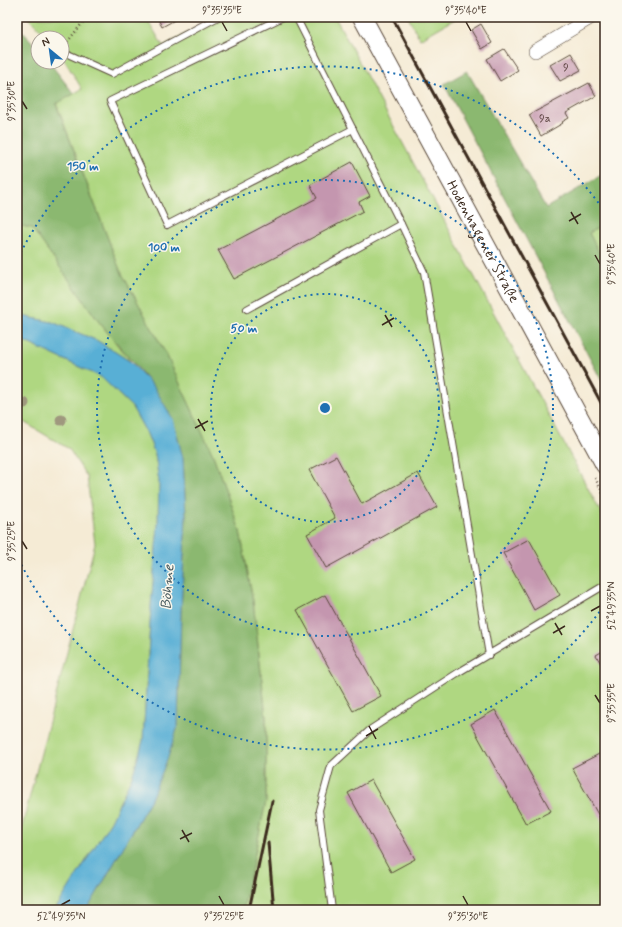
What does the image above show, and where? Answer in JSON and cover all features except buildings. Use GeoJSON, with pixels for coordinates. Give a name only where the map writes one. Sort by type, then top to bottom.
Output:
{"type":"FeatureCollection","features":[{"type":"Feature","properties":{"kind":"main road","name":"Hodenhagener Straße"},"geometry":{"type":"LineString","coordinates":[[362,17],[605,465]]}},
{"type":"Feature","properties":{"kind":"street"},"geometry":{"type":"LineString","coordinates":[[535,51],[592,17]]}},
{"type":"Feature","properties":{"kind":"lane"},"geometry":{"type":"LineString","coordinates":[[70,54],[112,74],[218,17]]}},
{"type":"Feature","properties":{"kind":"lane"},"geometry":{"type":"LineString","coordinates":[[283,17],[110,101],[167,225],[353,129]]}},
{"type":"Feature","properties":{"kind":"lane"},"geometry":{"type":"LineString","coordinates":[[296,17],[424,272],[489,655]]}},
{"type":"Feature","properties":{"kind":"lane"},"geometry":{"type":"LineString","coordinates":[[247,309],[401,224]]}},
{"type":"Feature","properties":{"kind":"lane"},"geometry":{"type":"LineString","coordinates":[[332,910],[319,810],[331,766],[371,729],[605,585]]}},
{"type":"Feature","properties":{"kind":"path"},"geometry":{"type":"LineString","coordinates":[[70,39],[87,17]]}},
{"type":"Feature","properties":{"kind":"green space"},"geometry":{"type":"Polygon","coordinates":[[[28,17],[146,17],[163,46],[217,17],[335,17],[605,520],[605,910],[243,910],[266,801],[266,717],[253,601],[240,531],[213,455],[167,356],[120,270],[56,103],[82,89],[70,69],[70,30],[40,30],[28,17]]]}},
{"type":"Feature","properties":{"kind":"green space"},"geometry":{"type":"Polygon","coordinates":[[[408,17],[458,17],[420,39],[408,17]]]}},
{"type":"Feature","properties":{"kind":"green space"},"geometry":{"type":"Polygon","coordinates":[[[17,26],[30,40],[30,70],[55,70],[74,94],[56,104],[120,270],[167,356],[213,455],[240,531],[253,601],[266,717],[266,801],[243,910],[87,910],[151,799],[167,760],[178,726],[181,611],[186,516],[183,458],[154,387],[99,322],[32,228],[17,225],[17,26]]]}},
{"type":"Feature","properties":{"kind":"green space"},"geometry":{"type":"Polygon","coordinates":[[[467,71],[546,208],[605,173],[605,224],[589,233],[605,264],[605,387],[444,84],[467,71]]]}},
{"type":"Feature","properties":{"kind":"green space"},"geometry":{"type":"Polygon","coordinates":[[[605,224],[605,264],[589,233],[605,224]]]}},
{"type":"Feature","properties":{"kind":"green space"},"geometry":{"type":"Polygon","coordinates":[[[17,225],[32,228],[99,322],[131,362],[98,341],[52,322],[17,315],[17,225]]]}},
{"type":"Feature","properties":{"kind":"green space"},"geometry":{"type":"Polygon","coordinates":[[[17,338],[101,377],[132,407],[147,434],[155,454],[159,482],[158,524],[151,606],[143,741],[133,774],[111,821],[55,910],[17,910],[17,846],[95,544],[87,477],[69,449],[17,418],[17,338]]]}},
{"type":"Feature","properties":{"kind":"water","name":"Böhme"},"geometry":{"type":"Polygon","coordinates":[[[17,315],[52,322],[98,341],[131,362],[154,387],[173,419],[183,458],[186,516],[181,611],[178,726],[167,760],[151,799],[87,910],[55,910],[111,821],[133,774],[143,741],[151,606],[158,524],[159,482],[155,454],[147,434],[132,407],[101,377],[17,338],[17,315]]]}},
{"type":"Feature","properties":{"kind":"railway"},"geometry":{"type":"LineString","coordinates":[[392,17],[605,410]]}},
{"type":"Feature","properties":{"kind":"railway"},"geometry":{"type":"LineString","coordinates":[[249,910],[272,801]]}},
{"type":"Feature","properties":{"kind":"railway"},"geometry":{"type":"LineString","coordinates":[[268,843],[274,910]]}}]}
